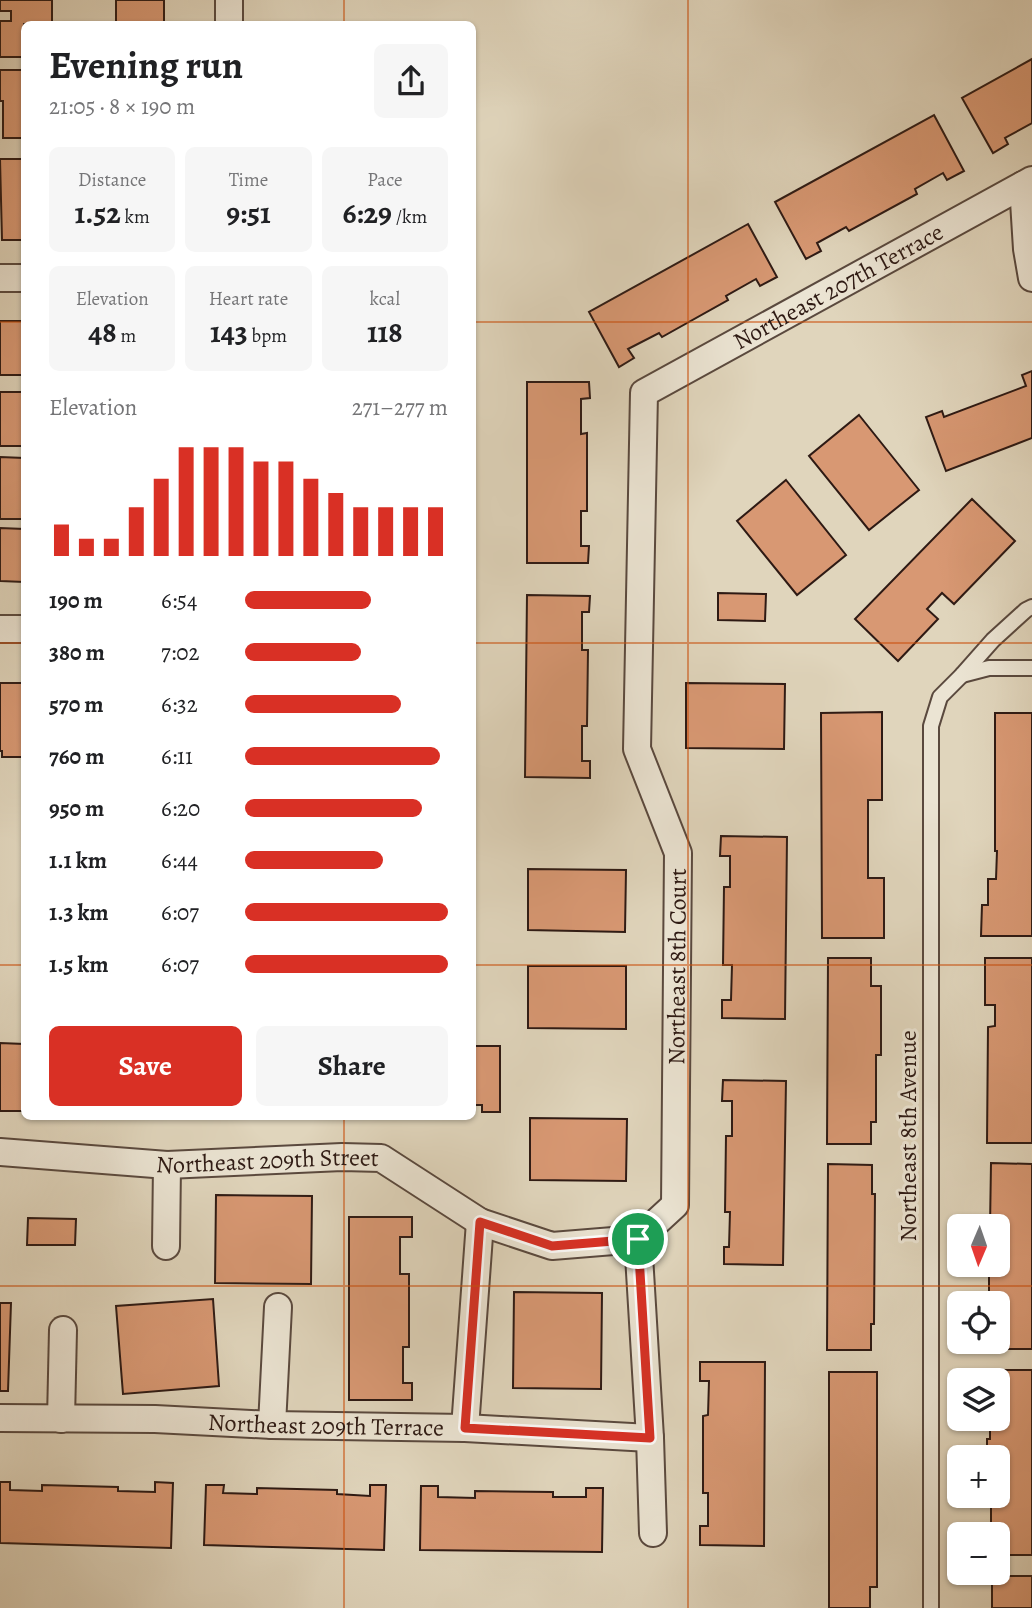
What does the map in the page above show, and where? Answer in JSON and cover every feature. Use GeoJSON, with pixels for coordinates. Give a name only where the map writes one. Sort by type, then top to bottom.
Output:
{"type":"FeatureCollection","features":[{"type":"Feature","properties":{"kind":"street"},"geometry":{"type":"LineString","coordinates":[[229,0],[229,21]]}},
{"type":"Feature","properties":{"kind":"street"},"geometry":{"type":"LineString","coordinates":[[1027,183],[1027,248],[1032,278]]}},
{"type":"Feature","properties":{"kind":"street","name":"Northeast 207th Terrace"},"geometry":{"type":"LineString","coordinates":[[644,393],[1027,183]]}},
{"type":"Feature","properties":{"kind":"street"},"geometry":{"type":"LineString","coordinates":[[0,278],[21,278]]}},
{"type":"Feature","properties":{"kind":"street","name":"Northeast 8th Court"},"geometry":{"type":"LineString","coordinates":[[638,1239],[675,1205],[678,853],[637,749],[644,393]]}},
{"type":"Feature","properties":{"kind":"street"},"geometry":{"type":"LineString","coordinates":[[0,629],[21,629]]}},
{"type":"Feature","properties":{"kind":"street","name":"Northeast 209th Street"},"geometry":{"type":"LineString","coordinates":[[0,1152],[167,1165],[342,1157],[381,1158],[480,1222],[552,1246],[638,1239]]}},
{"type":"Feature","properties":{"kind":"street"},"geometry":{"type":"LineString","coordinates":[[166,1246],[167,1165]]}},
{"type":"Feature","properties":{"kind":"street"},"geometry":{"type":"LineString","coordinates":[[465,1428],[480,1222]]}},
{"type":"Feature","properties":{"kind":"street"},"geometry":{"type":"LineString","coordinates":[[638,1239],[653,1533]]}},
{"type":"Feature","properties":{"kind":"street"},"geometry":{"type":"LineString","coordinates":[[272,1425],[278,1307]]}},
{"type":"Feature","properties":{"kind":"street"},"geometry":{"type":"LineString","coordinates":[[61,1419],[63,1330]]}},
{"type":"Feature","properties":{"kind":"street","name":"Northeast 209th Terrace"},"geometry":{"type":"LineString","coordinates":[[0,1419],[155,1419],[272,1425],[465,1428],[650,1438]]}},
{"type":"Feature","properties":{"kind":"lane","name":"Northeast 8th Avenue"},"geometry":{"type":"LineString","coordinates":[[932,1608],[931,726],[940,697],[993,640],[1032,607]]}},
{"type":"Feature","properties":{"kind":"lane"},"geometry":{"type":"LineString","coordinates":[[962,676],[989,668],[1032,668]]}},
{"type":"Feature","properties":{"kind":"building"},"geometry":{"type":"Polygon","coordinates":[[[0,0],[52,0],[52,21],[21,21],[21,57],[0,57],[0,21],[11,21],[11,11],[0,11],[0,0]]]}},
{"type":"Feature","properties":{"kind":"building"},"geometry":{"type":"Polygon","coordinates":[[[116,0],[164,0],[164,21],[116,21],[116,0]]]}},
{"type":"Feature","properties":{"kind":"building"},"geometry":{"type":"Polygon","coordinates":[[[1032,59],[1032,123],[1005,138],[1008,144],[993,153],[962,98],[1032,59]]]}},
{"type":"Feature","properties":{"kind":"building"},"geometry":{"type":"Polygon","coordinates":[[[0,70],[21,70],[21,138],[3,138],[3,101],[0,101],[0,70]]]}},
{"type":"Feature","properties":{"kind":"building"},"geometry":{"type":"Polygon","coordinates":[[[934,115],[964,171],[947,180],[943,173],[915,189],[917,194],[849,231],[846,227],[817,243],[821,251],[806,259],[775,202],[934,115]]]}},
{"type":"Feature","properties":{"kind":"building"},"geometry":{"type":"Polygon","coordinates":[[[0,159],[21,159],[21,240],[2,240],[0,159]]]}},
{"type":"Feature","properties":{"kind":"building"},"geometry":{"type":"Polygon","coordinates":[[[748,224],[777,277],[760,286],[756,279],[726,296],[728,300],[662,337],[659,333],[628,349],[634,358],[619,367],[589,312],[748,224]]]}},
{"type":"Feature","properties":{"kind":"building"},"geometry":{"type":"Polygon","coordinates":[[[0,321],[21,321],[21,375],[0,375],[0,321]]]}},
{"type":"Feature","properties":{"kind":"building"},"geometry":{"type":"Polygon","coordinates":[[[1032,371],[1032,438],[946,471],[926,417],[942,411],[944,417],[1026,386],[1022,375],[1032,371]]]}},
{"type":"Feature","properties":{"kind":"building"},"geometry":{"type":"Polygon","coordinates":[[[527,382],[589,382],[590,398],[581,399],[581,434],[587,433],[587,511],[581,511],[581,546],[589,546],[588,563],[527,563],[527,382]]]}},
{"type":"Feature","properties":{"kind":"building"},"geometry":{"type":"Polygon","coordinates":[[[0,392],[21,392],[21,446],[0,446],[0,392]]]}},
{"type":"Feature","properties":{"kind":"building"},"geometry":{"type":"Polygon","coordinates":[[[859,415],[919,490],[869,530],[809,456],[859,415]]]}},
{"type":"Feature","properties":{"kind":"building"},"geometry":{"type":"Polygon","coordinates":[[[0,457],[21,458],[21,519],[0,519],[0,457]]]}},
{"type":"Feature","properties":{"kind":"building"},"geometry":{"type":"Polygon","coordinates":[[[786,480],[846,555],[797,595],[737,521],[786,480]]]}},
{"type":"Feature","properties":{"kind":"building"},"geometry":{"type":"Polygon","coordinates":[[[972,499],[1015,541],[954,604],[942,593],[927,609],[938,619],[898,661],[855,619],[972,499]]]}},
{"type":"Feature","properties":{"kind":"building"},"geometry":{"type":"Polygon","coordinates":[[[0,528],[21,529],[21,582],[0,581],[0,528]]]}},
{"type":"Feature","properties":{"kind":"building"},"geometry":{"type":"Polygon","coordinates":[[[718,593],[766,594],[765,621],[718,620],[718,593]]]}},
{"type":"Feature","properties":{"kind":"building"},"geometry":{"type":"Polygon","coordinates":[[[527,595],[590,596],[589,612],[582,612],[582,650],[588,650],[587,726],[582,726],[582,761],[590,761],[590,778],[525,777],[527,595]]]}},
{"type":"Feature","properties":{"kind":"building"},"geometry":{"type":"Polygon","coordinates":[[[0,683],[21,683],[21,757],[2,757],[0,683]]]}},
{"type":"Feature","properties":{"kind":"building"},"geometry":{"type":"Polygon","coordinates":[[[686,683],[785,684],[784,749],[686,748],[686,683]]]}},
{"type":"Feature","properties":{"kind":"building"},"geometry":{"type":"Polygon","coordinates":[[[882,712],[882,800],[868,800],[868,878],[884,878],[884,938],[822,938],[821,713],[882,712]]]}},
{"type":"Feature","properties":{"kind":"building"},"geometry":{"type":"Polygon","coordinates":[[[995,713],[1032,713],[1032,936],[981,936],[982,905],[988,905],[988,879],[996,879],[995,713]]]}},
{"type":"Feature","properties":{"kind":"building"},"geometry":{"type":"Polygon","coordinates":[[[721,836],[787,837],[785,1019],[722,1018],[722,1000],[731,1000],[732,965],[723,965],[724,887],[730,887],[730,856],[720,856],[721,836]]]}},
{"type":"Feature","properties":{"kind":"building"},"geometry":{"type":"Polygon","coordinates":[[[528,869],[626,870],[625,932],[528,930],[528,869]]]}},
{"type":"Feature","properties":{"kind":"building"},"geometry":{"type":"Polygon","coordinates":[[[828,958],[871,958],[871,986],[881,986],[881,1055],[876,1055],[876,1122],[871,1122],[871,1144],[827,1144],[828,958]]]}},
{"type":"Feature","properties":{"kind":"building"},"geometry":{"type":"Polygon","coordinates":[[[985,958],[1032,958],[1032,1143],[987,1143],[988,1027],[995,1026],[995,1005],[985,1005],[985,958]]]}},
{"type":"Feature","properties":{"kind":"building"},"geometry":{"type":"Polygon","coordinates":[[[528,966],[626,966],[626,1029],[528,1028],[528,966]]]}},
{"type":"Feature","properties":{"kind":"building"},"geometry":{"type":"Polygon","coordinates":[[[0,1043],[21,1044],[21,1111],[0,1111],[0,1043]]]}},
{"type":"Feature","properties":{"kind":"building"},"geometry":{"type":"Polygon","coordinates":[[[476,1046],[500,1046],[500,1112],[482,1112],[482,1105],[476,1105],[476,1046]]]}},
{"type":"Feature","properties":{"kind":"building"},"geometry":{"type":"Polygon","coordinates":[[[723,1080],[786,1081],[783,1265],[724,1264],[724,1247],[729,1247],[730,1212],[725,1212],[726,1136],[732,1136],[732,1101],[722,1101],[723,1080]]]}},
{"type":"Feature","properties":{"kind":"building"},"geometry":{"type":"Polygon","coordinates":[[[530,1118],[627,1119],[626,1181],[530,1180],[530,1118]]]}},
{"type":"Feature","properties":{"kind":"building"},"geometry":{"type":"Polygon","coordinates":[[[991,1163],[1032,1164],[1032,1349],[1010,1349],[1010,1291],[989,1291],[989,1278],[1010,1278],[1010,1214],[990,1214],[991,1163]]]}},
{"type":"Feature","properties":{"kind":"building"},"geometry":{"type":"Polygon","coordinates":[[[828,1164],[872,1165],[872,1194],[875,1194],[874,1324],[871,1324],[871,1350],[827,1350],[828,1164]]]}},
{"type":"Feature","properties":{"kind":"building"},"geometry":{"type":"Polygon","coordinates":[[[216,1195],[312,1196],[311,1284],[215,1283],[216,1195]]]}},
{"type":"Feature","properties":{"kind":"building"},"geometry":{"type":"Polygon","coordinates":[[[349,1217],[412,1217],[412,1237],[400,1237],[400,1274],[409,1274],[409,1347],[403,1347],[403,1383],[412,1383],[412,1400],[349,1400],[349,1217]]]}},
{"type":"Feature","properties":{"kind":"building"},"geometry":{"type":"Polygon","coordinates":[[[28,1218],[76,1219],[75,1245],[27,1245],[28,1218]]]}},
{"type":"Feature","properties":{"kind":"building"},"geometry":{"type":"Polygon","coordinates":[[[514,1292],[602,1293],[601,1389],[513,1388],[514,1292]]]}},
{"type":"Feature","properties":{"kind":"building"},"geometry":{"type":"Polygon","coordinates":[[[213,1299],[219,1386],[123,1394],[116,1306],[213,1299]]]}},
{"type":"Feature","properties":{"kind":"building"},"geometry":{"type":"Polygon","coordinates":[[[0,1303],[11,1303],[8,1391],[0,1391],[0,1303]]]}},
{"type":"Feature","properties":{"kind":"building"},"geometry":{"type":"Polygon","coordinates":[[[700,1362],[765,1362],[764,1546],[700,1545],[700,1526],[708,1526],[708,1493],[703,1493],[703,1416],[708,1415],[709,1381],[700,1381],[700,1362]]]}},
{"type":"Feature","properties":{"kind":"building"},"geometry":{"type":"Polygon","coordinates":[[[1010,1370],[1032,1370],[1032,1555],[1010,1555],[1010,1522],[991,1522],[991,1508],[1010,1508],[1010,1445],[987,1445],[987,1439],[990,1439],[990,1431],[1010,1431],[1010,1370]]]}},
{"type":"Feature","properties":{"kind":"building"},"geometry":{"type":"Polygon","coordinates":[[[829,1372],[877,1372],[877,1587],[870,1587],[870,1608],[829,1608],[829,1372]]]}},
{"type":"Feature","properties":{"kind":"building"},"geometry":{"type":"Polygon","coordinates":[[[0,1482],[10,1482],[10,1490],[42,1491],[42,1485],[118,1487],[118,1491],[155,1492],[155,1482],[173,1483],[171,1548],[0,1543],[0,1482]]]}},
{"type":"Feature","properties":{"kind":"building"},"geometry":{"type":"Polygon","coordinates":[[[206,1485],[224,1485],[223,1493],[257,1494],[257,1488],[337,1490],[337,1494],[370,1496],[370,1485],[386,1485],[384,1550],[204,1545],[206,1485]]]}},
{"type":"Feature","properties":{"kind":"building"},"geometry":{"type":"Polygon","coordinates":[[[421,1486],[438,1486],[438,1497],[475,1498],[475,1491],[553,1492],[553,1497],[586,1497],[586,1488],[603,1488],[602,1552],[420,1550],[421,1486]]]}},
{"type":"Feature","properties":{"kind":"building"},"geometry":{"type":"Polygon","coordinates":[[[1010,1576],[1032,1576],[1032,1608],[992,1608],[992,1585],[1010,1585],[1010,1576]]]}},
{"type":"Feature","properties":{"kind":"route"},"geometry":{"type":"LineString","coordinates":[[480,1222],[552,1246],[638,1239],[650,1438],[465,1428],[480,1222]]}}]}
